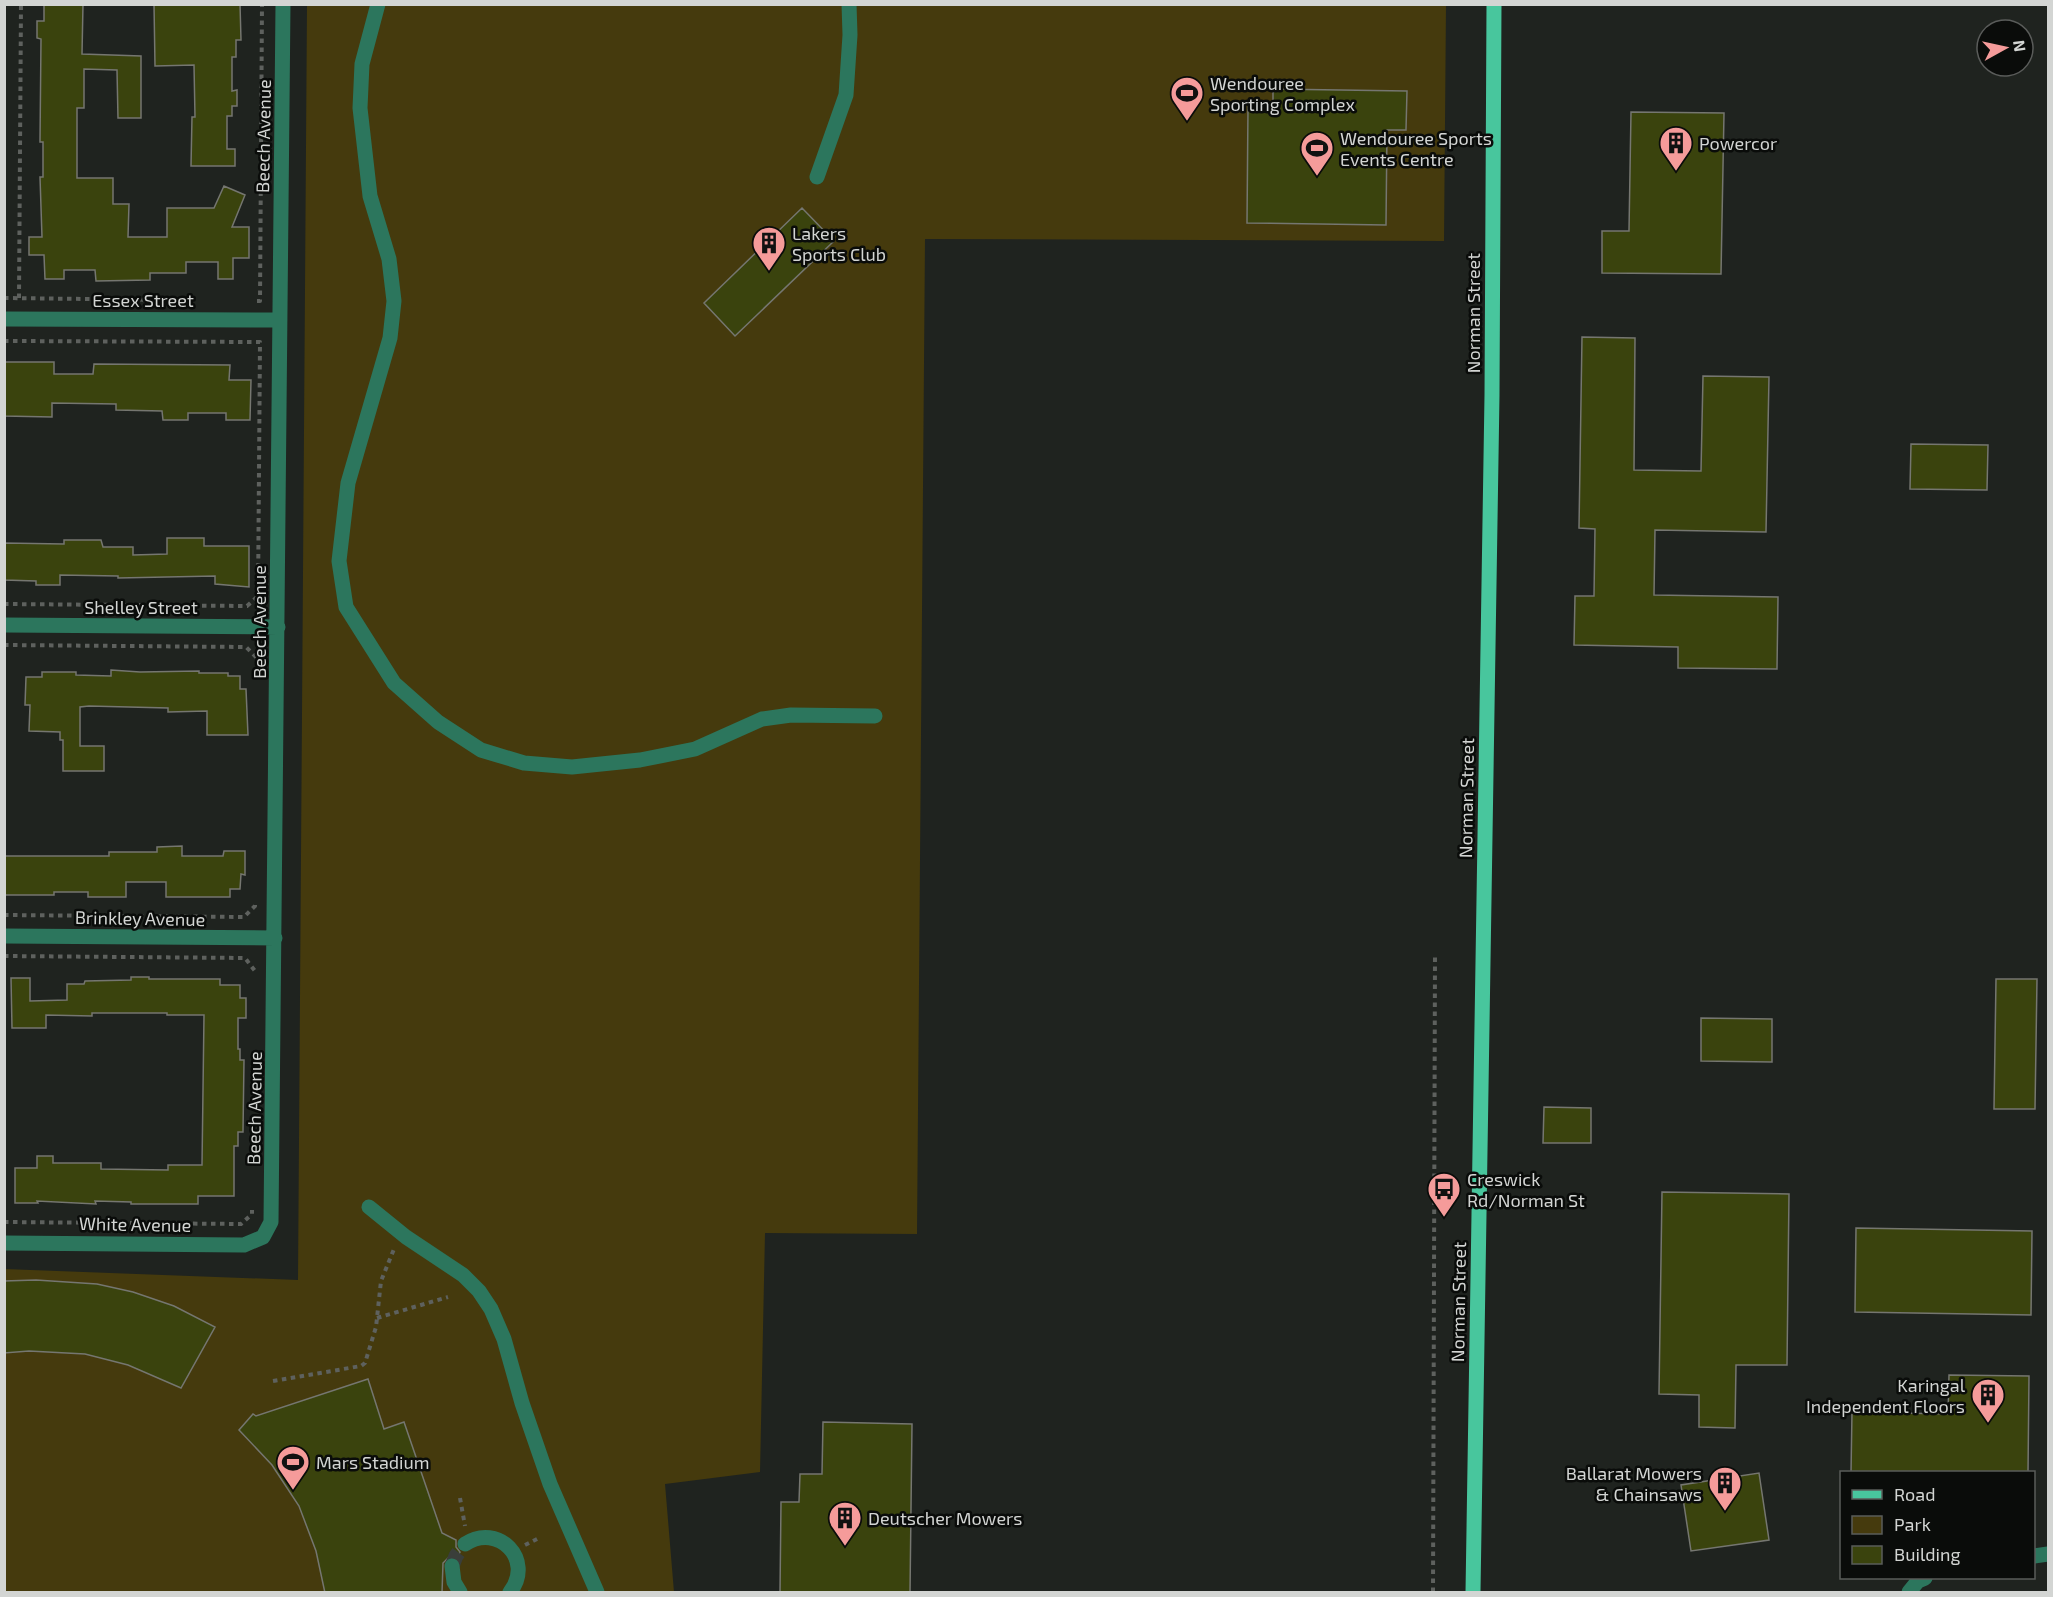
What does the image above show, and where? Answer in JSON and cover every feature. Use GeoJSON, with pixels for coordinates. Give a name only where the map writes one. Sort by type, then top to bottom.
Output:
{"type":"FeatureCollection","features":[{"type":"Feature","properties":{"kind":"main road","name":"Norman Street"},"geometry":{"type":"LineString","coordinates":[[1473,1593],[1492,395],[1494,4]]}},
{"type":"Feature","properties":{"kind":"street","name":"Beech Avenue"},"geometry":{"type":"LineString","coordinates":[[263,1237],[269,1230],[273,1216],[284,4]]}},
{"type":"Feature","properties":{"kind":"street"},"geometry":{"type":"LineString","coordinates":[[378,4],[362,64],[360,108],[370,195],[389,259],[394,301],[390,338],[348,483],[339,561],[346,607],[394,683],[438,722],[481,750],[524,763],[572,768],[640,760],[695,749],[762,719],[791,715],[875,716]]}},
{"type":"Feature","properties":{"kind":"street"},"geometry":{"type":"LineString","coordinates":[[817,177],[846,95],[850,35],[849,4]]}},
{"type":"Feature","properties":{"kind":"street","name":"Essex Street"},"geometry":{"type":"LineString","coordinates":[[4,319],[280,320]]}},
{"type":"Feature","properties":{"kind":"street","name":"Shelley Street"},"geometry":{"type":"LineString","coordinates":[[4,625],[278,627]]}},
{"type":"Feature","properties":{"kind":"street","name":"Brinkley Avenue"},"geometry":{"type":"LineString","coordinates":[[4,936],[275,938]]}},
{"type":"Feature","properties":{"kind":"street"},"geometry":{"type":"LineString","coordinates":[[369,1207],[406,1238],[462,1275],[479,1292],[491,1309],[501,1332],[525,1413],[550,1484],[597,1593]]}},
{"type":"Feature","properties":{"kind":"street","name":"White Avenue"},"geometry":{"type":"LineString","coordinates":[[4,1243],[241,1245],[263,1237]]}},
{"type":"Feature","properties":{"kind":"street"},"geometry":{"type":"LineString","coordinates":[[465,1545],[476,1539],[487,1538],[498,1540],[507,1546],[514,1554],[518,1565],[515,1591]]}},
{"type":"Feature","properties":{"kind":"street"},"geometry":{"type":"LineString","coordinates":[[453,1566],[454,1582],[460,1593]]}},
{"type":"Feature","properties":{"kind":"street"},"geometry":{"type":"LineString","coordinates":[[1909,1593],[1918,1581],[1923,1579]]}},
{"type":"Feature","properties":{"kind":"path"},"geometry":{"type":"LineString","coordinates":[[19,298],[21,4]]}},
{"type":"Feature","properties":{"kind":"path"},"geometry":{"type":"LineString","coordinates":[[248,301],[260,301],[262,4]]}},
{"type":"Feature","properties":{"kind":"path"},"geometry":{"type":"LineString","coordinates":[[4,298],[179,300]]}},
{"type":"Feature","properties":{"kind":"path"},"geometry":{"type":"LineString","coordinates":[[4,341],[260,342]]}},
{"type":"Feature","properties":{"kind":"path"},"geometry":{"type":"LineString","coordinates":[[4,604],[247,606],[257,597]]}},
{"type":"Feature","properties":{"kind":"path"},"geometry":{"type":"LineString","coordinates":[[4,645],[246,647],[258,658]]}},
{"type":"Feature","properties":{"kind":"path"},"geometry":{"type":"LineString","coordinates":[[4,915],[244,917]]}},
{"type":"Feature","properties":{"kind":"path"},"geometry":{"type":"LineString","coordinates":[[1433,1593],[1435,954]]}},
{"type":"Feature","properties":{"kind":"path"},"geometry":{"type":"LineString","coordinates":[[4,956],[245,958],[255,969],[254,981]]}},
{"type":"Feature","properties":{"kind":"path"},"geometry":{"type":"LineString","coordinates":[[4,1222],[241,1224],[252,1214],[252,1202]]}},
{"type":"Feature","properties":{"kind":"path"},"geometry":{"type":"LineString","coordinates":[[273,1381],[363,1365],[369,1355],[377,1318],[381,1281],[394,1249]]}},
{"type":"Feature","properties":{"kind":"path"},"geometry":{"type":"LineString","coordinates":[[377,1318],[448,1297]]}},
{"type":"Feature","properties":{"kind":"path"},"geometry":{"type":"LineString","coordinates":[[460,1497],[465,1525]]}},
{"type":"Feature","properties":{"kind":"green space"},"geometry":{"type":"Polygon","coordinates":[[[307,5],[1446,5],[1444,241],[925,239],[917,1234],[765,1233],[760,1472],[665,1484],[674,1592],[5,1592],[4,1269],[298,1280],[307,5]]]}},
{"type":"Feature","properties":{"kind":"building"},"geometry":{"type":"Polygon","coordinates":[[[44,4],[83,4],[82,54],[141,56],[141,118],[118,118],[117,70],[84,69],[84,108],[77,108],[77,178],[113,178],[113,204],[129,204],[128,237],[167,237],[167,208],[214,208],[224,186],[245,195],[232,227],[249,227],[249,258],[233,258],[233,279],[218,279],[218,262],[186,262],[186,273],[150,273],[150,280],[96,281],[95,270],[64,270],[64,279],[45,279],[44,255],[29,255],[29,237],[42,237],[41,39],[37,38],[37,21],[44,21],[44,4]]]}},
{"type":"Feature","properties":{"kind":"building"},"geometry":{"type":"Polygon","coordinates":[[[154,4],[240,4],[241,40],[236,40],[236,57],[232,57],[232,91],[237,90],[237,106],[232,106],[232,116],[227,116],[227,149],[235,149],[235,166],[191,166],[192,117],[195,117],[194,65],[155,66],[154,4]]]}},
{"type":"Feature","properties":{"kind":"building","name":"Wendouree Sports Events Centre"},"geometry":{"type":"Polygon","coordinates":[[[1273,89],[1407,91],[1406,130],[1387,130],[1386,225],[1247,223],[1248,107],[1273,107],[1273,89]]]}},
{"type":"Feature","properties":{"kind":"building","name":"Powercor"},"geometry":{"type":"Polygon","coordinates":[[[1631,112],[1724,113],[1721,274],[1602,273],[1602,231],[1629,231],[1631,112]]]}},
{"type":"Feature","properties":{"kind":"building","name":"Lakers Sports Club"},"geometry":{"type":"Polygon","coordinates":[[[802,208],[834,241],[735,336],[704,303],[802,208]]]}},
{"type":"Feature","properties":{"kind":"building"},"geometry":{"type":"Polygon","coordinates":[[[1582,337],[1635,338],[1634,470],[1701,471],[1703,376],[1769,377],[1766,532],[1655,530],[1654,595],[1778,597],[1777,669],[1678,668],[1678,647],[1574,645],[1575,596],[1594,596],[1595,529],[1579,528],[1582,337]]]}},
{"type":"Feature","properties":{"kind":"building"},"geometry":{"type":"Polygon","coordinates":[[[4,362],[54,362],[54,374],[93,374],[94,364],[230,365],[229,380],[251,380],[250,420],[226,420],[226,413],[188,413],[188,420],[163,420],[162,411],[116,410],[116,404],[52,403],[52,417],[4,416],[4,362]]]}},
{"type":"Feature","properties":{"kind":"building"},"geometry":{"type":"Polygon","coordinates":[[[1911,444],[1988,445],[1987,490],[1910,489],[1911,444]]]}},
{"type":"Feature","properties":{"kind":"building"},"geometry":{"type":"Polygon","coordinates":[[[167,538],[204,538],[204,546],[249,546],[249,587],[215,584],[215,576],[118,578],[118,576],[60,575],[60,585],[36,585],[36,581],[4,580],[4,543],[64,544],[64,540],[101,540],[103,547],[133,547],[133,555],[167,554],[167,538]]]}},
{"type":"Feature","properties":{"kind":"building"},"geometry":{"type":"Polygon","coordinates":[[[111,670],[199,671],[199,673],[228,673],[228,676],[240,676],[240,689],[246,689],[248,735],[207,735],[207,711],[168,712],[168,708],[80,707],[80,746],[104,746],[104,771],[63,771],[63,740],[60,740],[60,732],[29,731],[30,705],[25,705],[26,677],[42,677],[42,672],[76,672],[76,675],[111,676],[111,670]]]}},
{"type":"Feature","properties":{"kind":"building"},"geometry":{"type":"Polygon","coordinates":[[[182,846],[182,856],[223,856],[224,851],[245,851],[245,875],[241,874],[240,889],[230,889],[230,897],[166,897],[166,882],[126,882],[126,897],[88,897],[88,892],[4,895],[4,856],[109,856],[109,852],[157,852],[157,847],[182,846]]]}},
{"type":"Feature","properties":{"kind":"building"},"geometry":{"type":"Polygon","coordinates":[[[131,977],[220,979],[220,985],[240,985],[240,998],[246,998],[246,1018],[238,1018],[238,1049],[240,1049],[240,1060],[244,1060],[243,1132],[238,1132],[238,1146],[234,1146],[234,1196],[198,1196],[198,1204],[131,1204],[131,1202],[95,1201],[96,1204],[37,1201],[38,1203],[15,1203],[15,1168],[37,1168],[37,1156],[53,1156],[53,1163],[101,1163],[101,1169],[168,1170],[168,1165],[202,1165],[204,1015],[92,1013],[92,1016],[46,1015],[46,1028],[12,1028],[11,978],[30,978],[30,1001],[67,1000],[67,984],[84,984],[85,981],[131,980],[131,977]]]}},
{"type":"Feature","properties":{"kind":"building"},"geometry":{"type":"Polygon","coordinates":[[[1996,979],[2037,979],[2035,1109],[1994,1109],[1996,979]]]}},
{"type":"Feature","properties":{"kind":"building"},"geometry":{"type":"Polygon","coordinates":[[[1701,1018],[1772,1019],[1772,1062],[1701,1061],[1701,1018]]]}},
{"type":"Feature","properties":{"kind":"building"},"geometry":{"type":"Polygon","coordinates":[[[1544,1107],[1591,1108],[1591,1143],[1543,1143],[1544,1107]]]}},
{"type":"Feature","properties":{"kind":"building"},"geometry":{"type":"Polygon","coordinates":[[[1662,1192],[1789,1194],[1787,1365],[1736,1365],[1735,1428],[1699,1427],[1699,1395],[1659,1394],[1662,1192]]]}},
{"type":"Feature","properties":{"kind":"building"},"geometry":{"type":"Polygon","coordinates":[[[1856,1228],[2032,1231],[2031,1315],[1855,1312],[1856,1228]]]}},
{"type":"Feature","properties":{"kind":"building"},"geometry":{"type":"Polygon","coordinates":[[[36,1280],[97,1284],[133,1292],[174,1306],[215,1327],[181,1388],[128,1365],[85,1354],[29,1351],[4,1353],[4,1281],[36,1280]]]}},
{"type":"Feature","properties":{"kind":"building"},"geometry":{"type":"Polygon","coordinates":[[[1949,1375],[2029,1376],[2028,1471],[1851,1471],[1852,1412],[1948,1414],[1949,1375]]]}},
{"type":"Feature","properties":{"kind":"building"},"geometry":{"type":"Polygon","coordinates":[[[368,1379],[384,1429],[404,1422],[442,1533],[456,1540],[456,1547],[460,1552],[457,1558],[450,1556],[443,1563],[442,1593],[325,1593],[316,1551],[299,1506],[272,1465],[239,1430],[253,1414],[256,1416],[368,1379]]]}},
{"type":"Feature","properties":{"kind":"building","name":"Deutscher Mowers"},"geometry":{"type":"Polygon","coordinates":[[[823,1422],[912,1424],[910,1593],[780,1593],[781,1502],[799,1502],[800,1474],[822,1474],[823,1422]]]}},
{"type":"Feature","properties":{"kind":"building","name":"Ballarat Mowers & Chainsaws"},"geometry":{"type":"Polygon","coordinates":[[[1759,1473],[1769,1540],[1691,1551],[1681,1485],[1759,1473]]]}},
{"type":"Feature","properties":{"kind":"tunnel"},"geometry":{"type":"LineString","coordinates":[[452,1566],[465,1544]]}},
{"type":"Feature","properties":{"kind":"place","name":"Wendouree Sporting Complex"},"geometry":{"type":"Point","coordinates":[1187,122]}},
{"type":"Feature","properties":{"kind":"place","name":"Powercor"},"geometry":{"type":"Point","coordinates":[1676,172]}},
{"type":"Feature","properties":{"kind":"place","name":"Wendouree Sports Events Centre"},"geometry":{"type":"Point","coordinates":[1317,177]}},
{"type":"Feature","properties":{"kind":"place","name":"Lakers Sports Club"},"geometry":{"type":"Point","coordinates":[769,272]}},
{"type":"Feature","properties":{"kind":"place","name":"Creswick Rd/Norman St"},"geometry":{"type":"Point","coordinates":[1444,1218]}},
{"type":"Feature","properties":{"kind":"place","name":"Karingal Independent Floors"},"geometry":{"type":"Point","coordinates":[1988,1424]}},
{"type":"Feature","properties":{"kind":"place","name":"Mars Stadium"},"geometry":{"type":"Point","coordinates":[293,1491]}},
{"type":"Feature","properties":{"kind":"place","name":"Ballarat Mowers & Chainsaws"},"geometry":{"type":"Point","coordinates":[1725,1512]}},
{"type":"Feature","properties":{"kind":"place","name":"Deutscher Mowers"},"geometry":{"type":"Point","coordinates":[845,1547]}}]}
